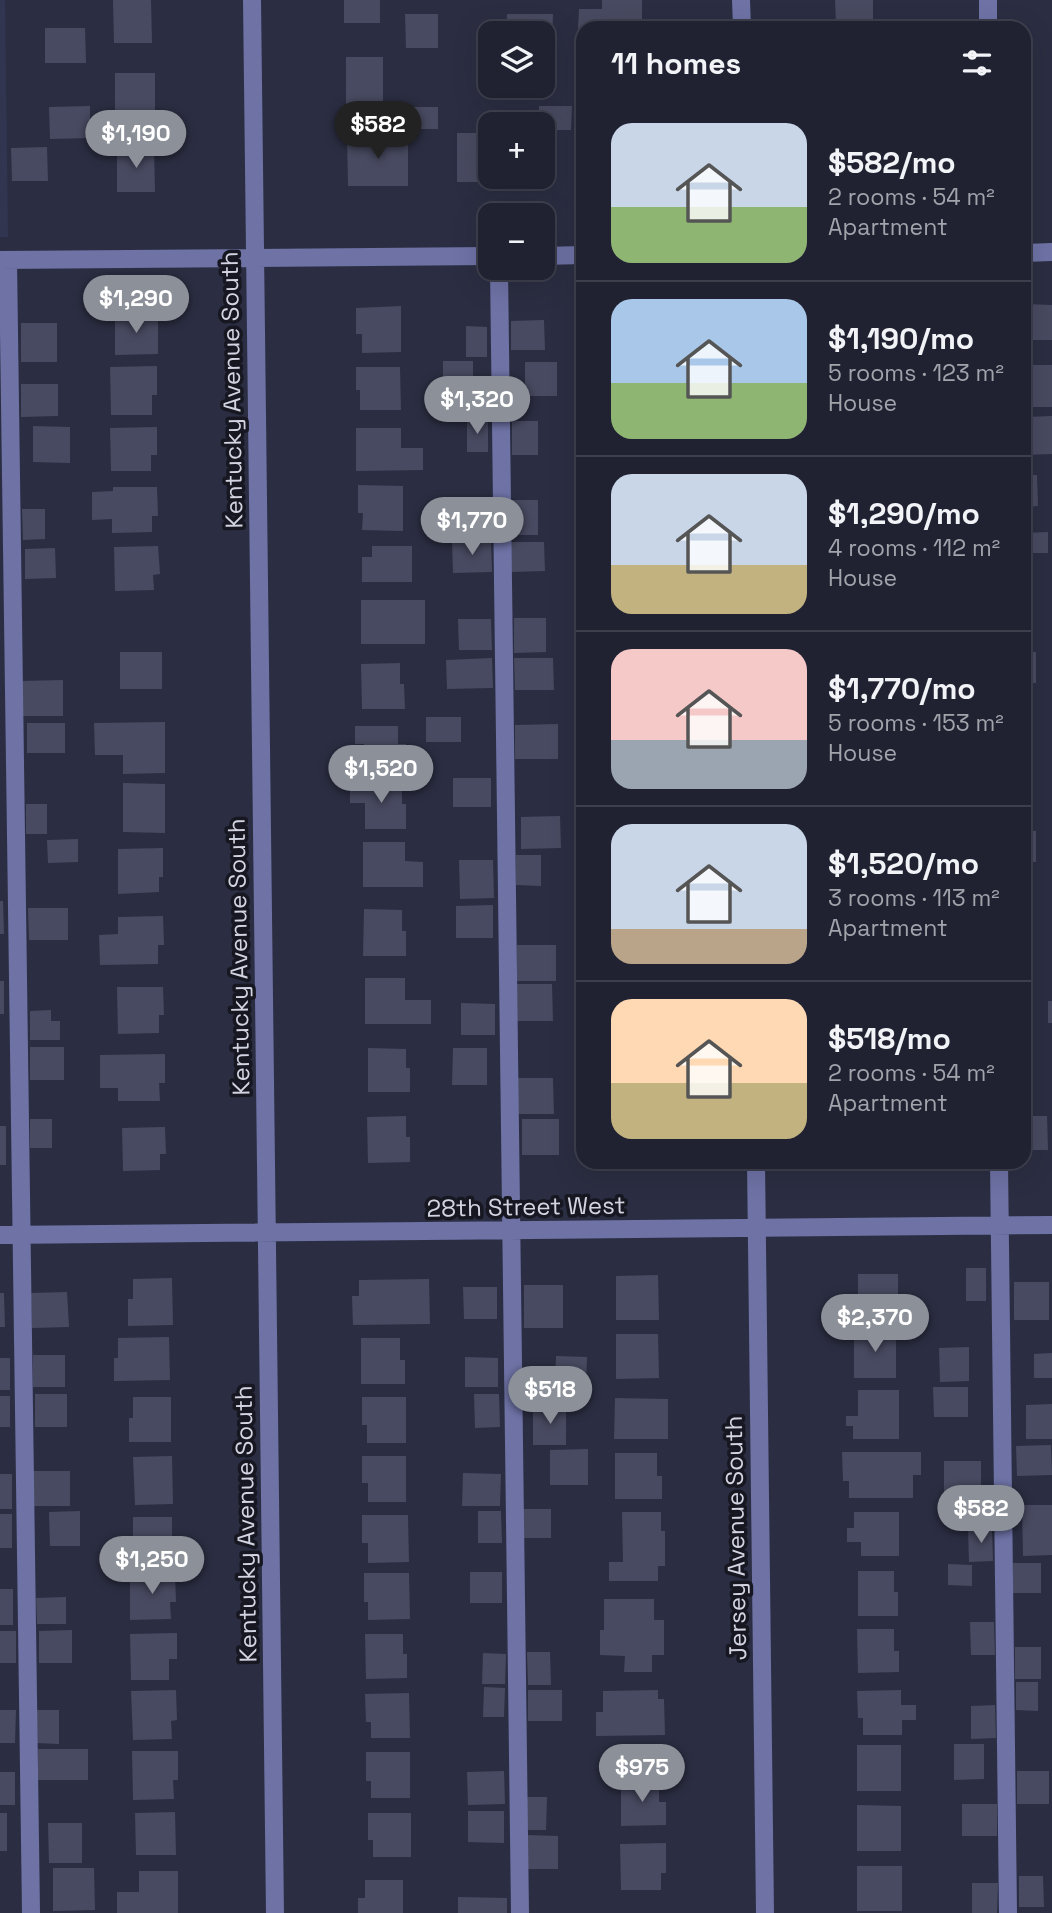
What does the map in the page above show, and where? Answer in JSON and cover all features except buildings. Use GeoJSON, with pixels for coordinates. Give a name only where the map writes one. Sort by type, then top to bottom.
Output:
{"type":"FeatureCollection","features":[{"type":"Feature","properties":{"kind":"street","name":"Kentucky Avenue South"},"geometry":{"type":"LineString","coordinates":[[252,0],[275,1913]]}},
{"type":"Feature","properties":{"kind":"street"},"geometry":{"type":"LineString","coordinates":[[741,0],[742,21]]}},
{"type":"Feature","properties":{"kind":"street"},"geometry":{"type":"LineString","coordinates":[[988,0],[988,21]]}},
{"type":"Feature","properties":{"kind":"street"},"geometry":{"type":"LineString","coordinates":[[1031,253],[1052,252]]}},
{"type":"Feature","properties":{"kind":"street"},"geometry":{"type":"LineString","coordinates":[[31,1913],[4,260],[478,256]]}},
{"type":"Feature","properties":{"kind":"street"},"geometry":{"type":"LineString","coordinates":[[555,256],[576,256]]}},
{"type":"Feature","properties":{"kind":"street"},"geometry":{"type":"LineString","coordinates":[[499,280],[520,1913]]}},
{"type":"Feature","properties":{"kind":"street","name":"Jersey Avenue South"},"geometry":{"type":"LineString","coordinates":[[756,1169],[765,1913]]}},
{"type":"Feature","properties":{"kind":"street"},"geometry":{"type":"LineString","coordinates":[[999,1169],[1008,1913]]}},
{"type":"Feature","properties":{"kind":"street","name":"28th Street West"},"geometry":{"type":"LineString","coordinates":[[0,1235],[1052,1225]]}},
{"type":"Feature","properties":{"kind":"shaded area"},"geometry":{"type":"Polygon","coordinates":[[[0,0],[5,0],[8,237],[0,237],[0,0]]]}}]}
